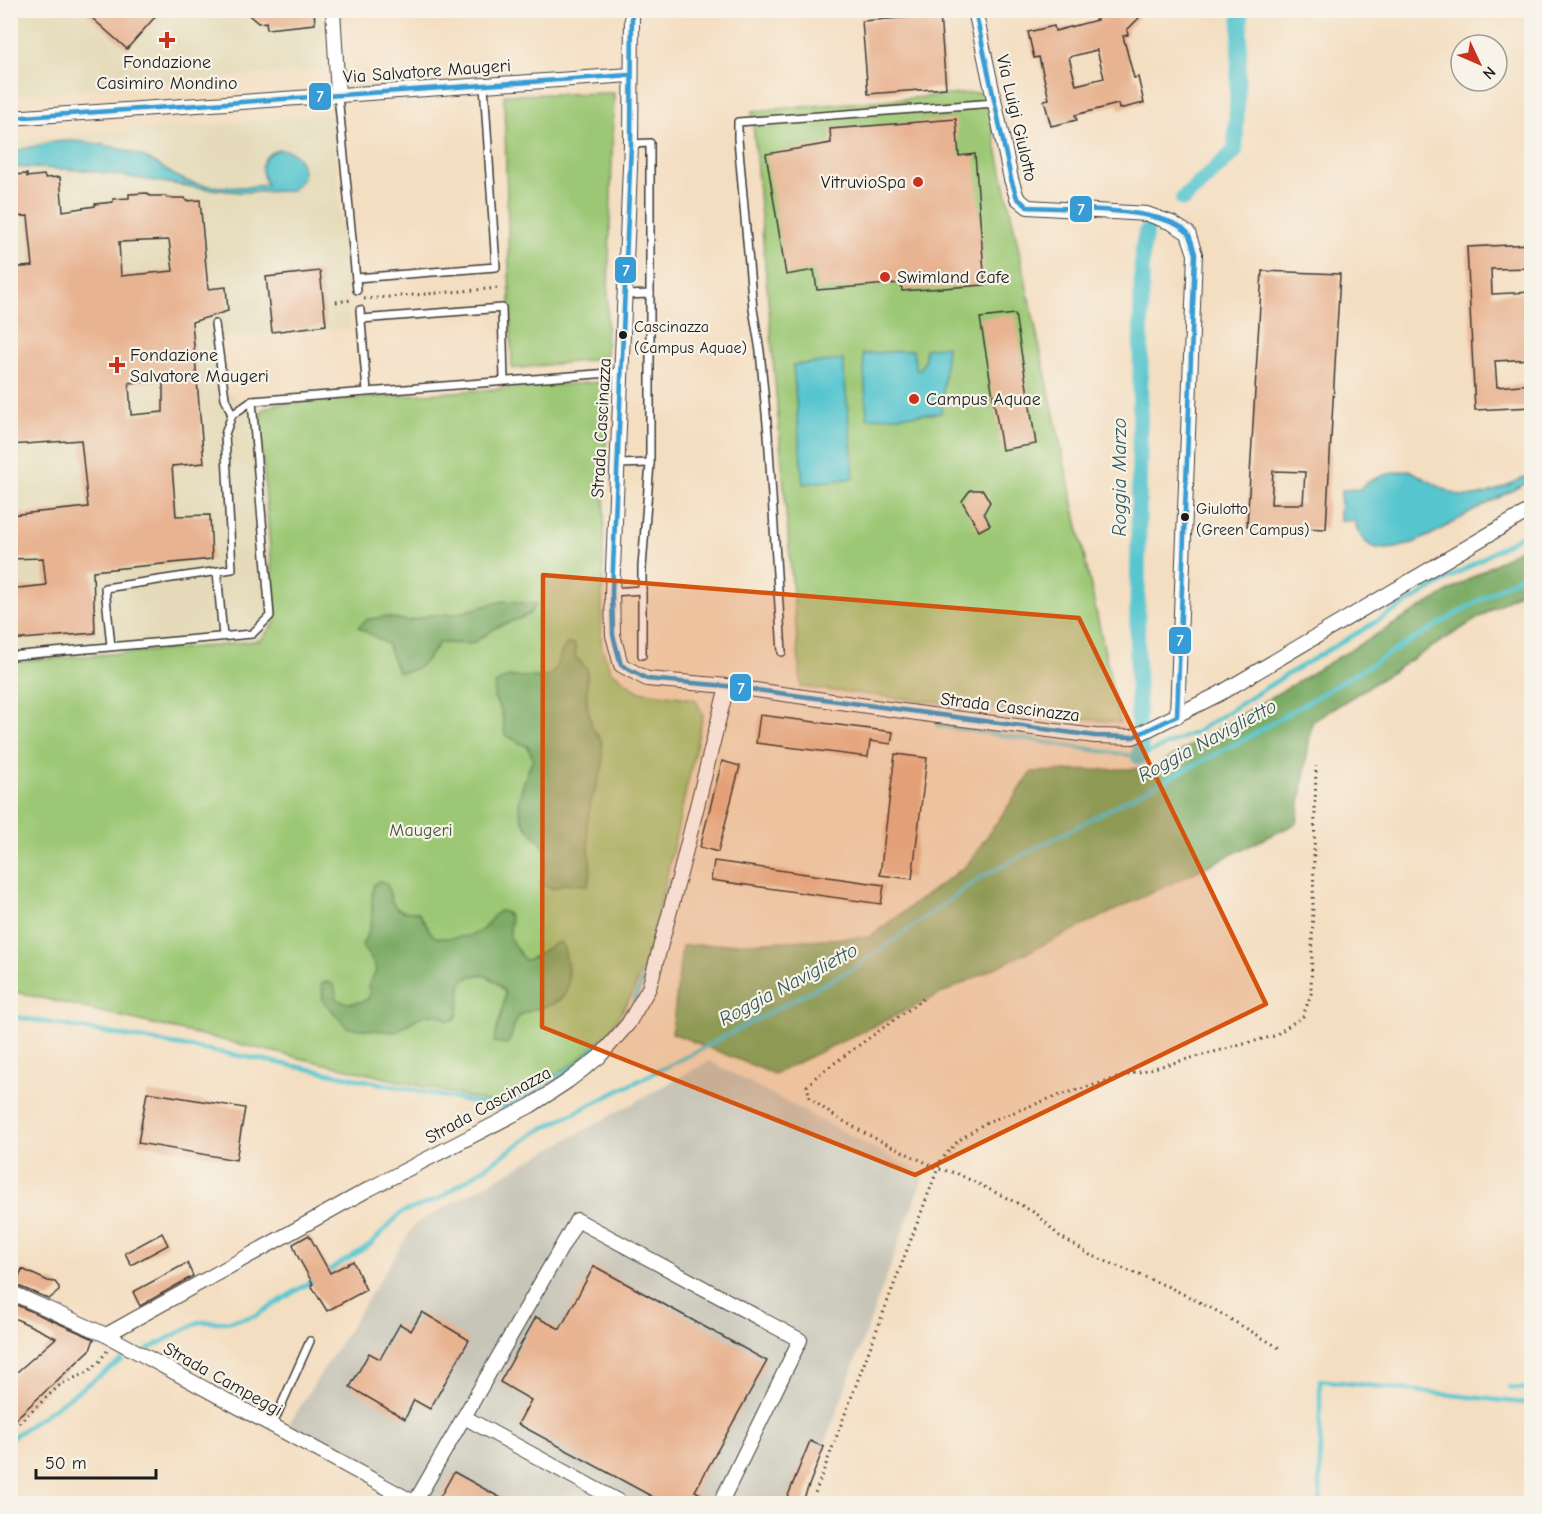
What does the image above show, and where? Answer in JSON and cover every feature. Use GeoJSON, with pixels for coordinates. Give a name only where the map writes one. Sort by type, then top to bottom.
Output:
{"type":"FeatureCollection","features":[{"type":"Feature","properties":{"kind":"street"},"geometry":{"type":"LineString","coordinates":[[333,10],[338,95]]}},
{"type":"Feature","properties":{"kind":"street","name":"Strada Cascinazza"},"geometry":{"type":"LineString","coordinates":[[632,10],[631,144],[612,592],[613,635],[621,665],[647,679],[727,686],[931,716],[1095,736],[1132,737],[1219,694],[1532,509]]}},
{"type":"Feature","properties":{"kind":"street","name":"Via Luigi Giulotto"},"geometry":{"type":"LineString","coordinates":[[975,10],[1017,198],[1028,207],[1147,214],[1172,223],[1188,233],[1195,254],[1177,716]]}},
{"type":"Feature","properties":{"kind":"street","name":"Via Salvatore Maugeri"},"geometry":{"type":"LineString","coordinates":[[10,117],[630,75]]}},
{"type":"Feature","properties":{"kind":"street","name":"Strada Cascinazza"},"geometry":{"type":"LineString","coordinates":[[106,1335],[369,1190],[530,1106],[599,1057],[628,1024],[649,988],[727,686]]}},
{"type":"Feature","properties":{"kind":"street"},"geometry":{"type":"LineString","coordinates":[[415,1503],[577,1220],[800,1340],[720,1503]]}},
{"type":"Feature","properties":{"kind":"street","name":"Strada Campeggi"},"geometry":{"type":"LineString","coordinates":[[10,1292],[106,1335],[415,1503]]}},
{"type":"Feature","properties":{"kind":"street"},"geometry":{"type":"LineString","coordinates":[[465,1417],[623,1503]]}},
{"type":"Feature","properties":{"kind":"lane"},"geometry":{"type":"LineString","coordinates":[[356,278],[496,267],[484,85]]}},
{"type":"Feature","properties":{"kind":"lane"},"geometry":{"type":"LineString","coordinates":[[338,95],[357,290]]}},
{"type":"Feature","properties":{"kind":"lane"},"geometry":{"type":"LineString","coordinates":[[782,652],[768,434],[760,351],[753,309],[738,122],[994,103]]}},
{"type":"Feature","properties":{"kind":"lane"},"geometry":{"type":"LineString","coordinates":[[631,144],[650,143],[650,463],[642,567],[642,656]]}},
{"type":"Feature","properties":{"kind":"lane"},"geometry":{"type":"LineString","coordinates":[[625,295],[650,294]]}},
{"type":"Feature","properties":{"kind":"lane"},"geometry":{"type":"LineString","coordinates":[[361,319],[502,308],[504,380]]}},
{"type":"Feature","properties":{"kind":"lane"},"geometry":{"type":"LineString","coordinates":[[360,310],[367,391]]}},
{"type":"Feature","properties":{"kind":"lane"},"geometry":{"type":"LineString","coordinates":[[215,324],[225,398],[232,415]]}},
{"type":"Feature","properties":{"kind":"lane"},"geometry":{"type":"LineString","coordinates":[[111,646],[105,588],[232,569],[225,434],[232,415],[252,401],[622,372]]}},
{"type":"Feature","properties":{"kind":"lane"},"geometry":{"type":"LineString","coordinates":[[10,656],[252,634],[270,616],[252,401]]}},
{"type":"Feature","properties":{"kind":"lane"},"geometry":{"type":"LineString","coordinates":[[618,464],[650,463]]}},
{"type":"Feature","properties":{"kind":"lane"},"geometry":{"type":"LineString","coordinates":[[217,572],[223,636]]}},
{"type":"Feature","properties":{"kind":"lane"},"geometry":{"type":"LineString","coordinates":[[612,592],[642,590]]}},
{"type":"Feature","properties":{"kind":"lane"},"geometry":{"type":"LineString","coordinates":[[272,1426],[310,1341]]}},
{"type":"Feature","properties":{"kind":"path"},"geometry":{"type":"LineString","coordinates":[[336,302],[500,288]]}},
{"type":"Feature","properties":{"kind":"path"},"geometry":{"type":"LineString","coordinates":[[811,1503],[941,1160],[958,1141],[985,1123],[1054,1097],[1274,1036],[1302,1016],[1311,994],[1316,766]]}},
{"type":"Feature","properties":{"kind":"path"},"geometry":{"type":"LineString","coordinates":[[923,999],[818,1075],[807,1086],[810,1098],[831,1114],[866,1134],[939,1169],[956,1173],[1037,1214],[1058,1235],[1090,1255],[1169,1287],[1215,1310],[1281,1349]]}},
{"type":"Feature","properties":{"kind":"path"},"geometry":{"type":"LineString","coordinates":[[10,1431],[62,1384],[88,1372],[99,1362],[108,1349],[106,1335]]}},
{"type":"Feature","properties":{"kind":"highlighted area"},"geometry":{"type":"Polygon","coordinates":[[[543,575],[1079,618],[1266,1004],[915,1175],[542,1027],[543,575]]]}},
{"type":"Feature","properties":{"kind":"shaded area","name":"Fondazione Casimiro Mondino"},"geometry":{"type":"Polygon","coordinates":[[[11,11],[321,11],[327,69],[11,96],[11,11]]]}},
{"type":"Feature","properties":{"kind":"shaded area","name":"Fondazione Salvatore Maugeri"},"geometry":{"type":"Polygon","coordinates":[[[332,114],[349,328],[221,338],[226,392],[262,410],[260,423],[276,621],[261,640],[215,646],[11,662],[11,141],[332,114]]]}},
{"type":"Feature","properties":{"kind":"shaded area"},"geometry":{"type":"Polygon","coordinates":[[[709,1061],[924,1175],[803,1503],[426,1503],[428,1500],[289,1424],[415,1224],[709,1061]]]}},
{"type":"Feature","properties":{"kind":"green space","name":"Campus Aquae"},"geometry":{"type":"Polygon","coordinates":[[[985,92],[1120,723],[801,687],[752,111],[985,92]]]}},
{"type":"Feature","properties":{"kind":"green space"},"geometry":{"type":"Polygon","coordinates":[[[614,93],[606,358],[512,369],[504,95],[614,93]]]}},
{"type":"Feature","properties":{"kind":"green space","name":"Maugeri"},"geometry":{"type":"Polygon","coordinates":[[[602,382],[607,398],[601,645],[610,670],[638,691],[695,699],[703,715],[652,941],[632,995],[609,1032],[575,1063],[502,1105],[11,991],[11,662],[215,646],[261,640],[276,621],[260,423],[262,410],[276,404],[602,382]]]}},
{"type":"Feature","properties":{"kind":"green space"},"geometry":{"type":"Polygon","coordinates":[[[1531,542],[1531,585],[1312,722],[1297,823],[774,1074],[672,1033],[682,946],[869,937],[967,865],[1032,772],[1153,768],[1531,542]]]}},
{"type":"Feature","properties":{"kind":"green space"},"geometry":{"type":"Polygon","coordinates":[[[504,601],[537,604],[528,615],[497,627],[475,642],[469,644],[439,643],[423,664],[406,672],[398,672],[387,644],[358,627],[368,619],[385,617],[409,621],[430,615],[455,614],[504,601]]]}},
{"type":"Feature","properties":{"kind":"green space"},"geometry":{"type":"Polygon","coordinates":[[[567,644],[574,644],[575,656],[587,669],[587,703],[592,727],[602,742],[603,766],[591,801],[587,825],[591,872],[588,885],[564,884],[552,889],[541,884],[547,860],[545,849],[529,830],[520,812],[520,795],[533,759],[528,747],[505,735],[502,713],[494,697],[495,685],[509,677],[540,677],[552,673],[567,644]]]}},
{"type":"Feature","properties":{"kind":"green space"},"geometry":{"type":"Polygon","coordinates":[[[378,881],[387,885],[393,904],[397,908],[403,911],[418,912],[437,938],[461,937],[478,932],[499,911],[505,912],[510,917],[510,939],[524,960],[560,942],[564,947],[569,977],[565,993],[551,1004],[520,1016],[507,1044],[494,1042],[505,993],[491,979],[480,975],[462,982],[458,1014],[454,1020],[448,1021],[435,1014],[422,1016],[396,1032],[348,1028],[323,1001],[322,983],[332,984],[336,998],[343,1002],[356,1003],[368,999],[370,992],[368,986],[376,971],[374,963],[362,945],[370,928],[373,886],[378,881]]]}},
{"type":"Feature","properties":{"kind":"water"},"geometry":{"type":"Polygon","coordinates":[[[71,141],[122,149],[142,156],[185,180],[223,187],[267,185],[262,169],[265,159],[270,153],[285,150],[298,157],[302,166],[303,178],[291,191],[240,192],[199,188],[86,170],[11,167],[11,152],[52,142],[71,141]]]}},
{"type":"Feature","properties":{"kind":"water"},"geometry":{"type":"Polygon","coordinates":[[[947,346],[941,413],[867,418],[863,354],[913,350],[916,370],[920,370],[925,360],[925,349],[947,346]]]}},
{"type":"Feature","properties":{"kind":"water"},"geometry":{"type":"Polygon","coordinates":[[[843,360],[854,478],[803,484],[793,365],[843,360]]]}},
{"type":"Feature","properties":{"kind":"water"},"geometry":{"type":"Polygon","coordinates":[[[1409,470],[1449,492],[1465,496],[1494,491],[1531,475],[1531,480],[1439,531],[1404,546],[1388,549],[1373,547],[1362,538],[1355,521],[1340,520],[1341,490],[1360,489],[1376,478],[1409,470]]]}},
{"type":"Feature","properties":{"kind":"building"},"geometry":{"type":"Polygon","coordinates":[[[83,10],[161,10],[127,49],[83,10]]]}},
{"type":"Feature","properties":{"kind":"building"},"geometry":{"type":"Polygon","coordinates":[[[243,10],[314,10],[315,24],[267,29],[266,22],[258,23],[243,10]]]}},
{"type":"Feature","properties":{"kind":"building"},"geometry":{"type":"Polygon","coordinates":[[[1102,10],[1132,10],[1139,18],[1127,30],[1128,35],[1123,36],[1134,78],[1138,77],[1144,103],[1119,109],[1118,104],[1075,115],[1077,120],[1051,126],[1044,100],[1049,99],[1039,57],[1034,58],[1028,32],[1054,26],[1055,31],[1097,20],[1096,15],[1101,14],[1102,10]],[[1097,50],[1069,57],[1076,85],[1104,78],[1097,50]]]}},
{"type":"Feature","properties":{"kind":"building"},"geometry":{"type":"Polygon","coordinates":[[[940,15],[946,88],[868,94],[862,21],[940,15]]]}},
{"type":"Feature","properties":{"kind":"building"},"geometry":{"type":"Polygon","coordinates":[[[956,119],[959,156],[975,154],[985,285],[902,291],[901,283],[817,290],[814,270],[786,275],[766,154],[831,143],[830,129],[956,119]]]}},
{"type":"Feature","properties":{"kind":"building"},"geometry":{"type":"Polygon","coordinates":[[[10,175],[60,177],[63,211],[113,202],[113,199],[129,198],[129,194],[147,193],[150,196],[185,198],[186,201],[200,200],[208,289],[226,287],[228,311],[192,322],[204,463],[172,466],[176,516],[210,515],[212,559],[93,571],[95,633],[10,640],[10,589],[46,585],[43,558],[10,559],[10,515],[88,507],[81,440],[10,445],[10,268],[33,266],[28,216],[10,217],[10,175]],[[169,240],[119,242],[121,276],[173,271],[169,240]],[[163,380],[129,383],[131,415],[163,412],[163,380]]]}},
{"type":"Feature","properties":{"kind":"building"},"geometry":{"type":"Polygon","coordinates":[[[1532,244],[1532,268],[1491,269],[1492,294],[1532,292],[1532,359],[1495,361],[1497,387],[1532,384],[1532,407],[1475,410],[1467,247],[1532,244]]]}},
{"type":"Feature","properties":{"kind":"building"},"geometry":{"type":"Polygon","coordinates":[[[320,271],[326,325],[272,332],[266,277],[320,271]]]}},
{"type":"Feature","properties":{"kind":"building"},"geometry":{"type":"Polygon","coordinates":[[[1262,271],[1340,274],[1326,529],[1247,526],[1262,271]],[[1273,471],[1271,504],[1303,504],[1305,472],[1273,471]]]}},
{"type":"Feature","properties":{"kind":"building"},"geometry":{"type":"Polygon","coordinates":[[[1015,314],[1036,444],[1002,450],[980,318],[1015,314]]]}},
{"type":"Feature","properties":{"kind":"building"},"geometry":{"type":"Polygon","coordinates":[[[970,490],[983,490],[990,502],[984,513],[990,525],[979,531],[962,501],[970,490]]]}},
{"type":"Feature","properties":{"kind":"building"},"geometry":{"type":"Polygon","coordinates":[[[760,715],[893,732],[891,744],[870,741],[868,757],[756,743],[760,715]]]}},
{"type":"Feature","properties":{"kind":"building"},"geometry":{"type":"Polygon","coordinates":[[[895,754],[927,758],[912,879],[880,875],[895,754]]]}},
{"type":"Feature","properties":{"kind":"building"},"geometry":{"type":"Polygon","coordinates":[[[722,761],[740,766],[718,852],[700,847],[722,761]]]}},
{"type":"Feature","properties":{"kind":"building"},"geometry":{"type":"Polygon","coordinates":[[[714,861],[884,885],[881,904],[711,880],[714,861]]]}},
{"type":"Feature","properties":{"kind":"building"},"geometry":{"type":"Polygon","coordinates":[[[147,1092],[245,1108],[236,1160],[138,1143],[147,1092]]]}},
{"type":"Feature","properties":{"kind":"building"},"geometry":{"type":"Polygon","coordinates":[[[162,1233],[168,1245],[131,1265],[125,1253],[162,1233]]]}},
{"type":"Feature","properties":{"kind":"building"},"geometry":{"type":"Polygon","coordinates":[[[309,1235],[330,1273],[353,1261],[366,1290],[327,1311],[311,1285],[313,1284],[293,1244],[309,1235]]]}},
{"type":"Feature","properties":{"kind":"building"},"geometry":{"type":"Polygon","coordinates":[[[187,1263],[193,1276],[140,1306],[133,1292],[187,1263]]]}},
{"type":"Feature","properties":{"kind":"building"},"geometry":{"type":"Polygon","coordinates":[[[594,1266],[767,1361],[695,1491],[712,1500],[711,1503],[664,1503],[518,1424],[531,1400],[500,1382],[536,1317],[560,1329],[594,1266]]]}},
{"type":"Feature","properties":{"kind":"building"},"geometry":{"type":"Polygon","coordinates":[[[22,1269],[55,1282],[59,1291],[49,1299],[16,1285],[22,1269]]]}},
{"type":"Feature","properties":{"kind":"building"},"geometry":{"type":"Polygon","coordinates":[[[10,1302],[94,1339],[90,1350],[10,1424],[10,1378],[56,1338],[10,1316],[10,1302]]]}},
{"type":"Feature","properties":{"kind":"building"},"geometry":{"type":"Polygon","coordinates":[[[422,1312],[469,1340],[430,1409],[414,1400],[405,1419],[350,1387],[369,1353],[380,1359],[400,1324],[411,1331],[422,1312]]]}},
{"type":"Feature","properties":{"kind":"building"},"geometry":{"type":"Polygon","coordinates":[[[810,1441],[824,1447],[802,1503],[785,1503],[810,1441]]]}},
{"type":"Feature","properties":{"kind":"building"},"geometry":{"type":"Polygon","coordinates":[[[454,1472],[510,1503],[447,1503],[439,1499],[454,1472]]]}},
{"type":"Feature","properties":{"kind":"waterway","name":"Roggia Marzo"},"geometry":{"type":"LineString","coordinates":[[1183,199],[1235,151],[1241,10]]}},
{"type":"Feature","properties":{"kind":"waterway","name":"Roggia Marzo"},"geometry":{"type":"LineString","coordinates":[[1138,723],[1142,252],[1146,232]]}},
{"type":"Feature","properties":{"kind":"waterway"},"geometry":{"type":"LineString","coordinates":[[937,725],[1139,757],[1196,732],[1283,677],[1532,529]]}},
{"type":"Feature","properties":{"kind":"waterway","name":"Roggia Naviglietto"},"geometry":{"type":"LineString","coordinates":[[325,1273],[370,1245],[401,1213],[439,1199],[538,1131],[678,1061],[856,967],[980,878],[1247,738],[1532,569]]}},
{"type":"Feature","properties":{"kind":"waterway","name":"Roggia Marzo"},"geometry":{"type":"LineString","coordinates":[[1139,757],[1141,743]]}},
{"type":"Feature","properties":{"kind":"waterway"},"geometry":{"type":"LineString","coordinates":[[634,1002],[671,881]]}},
{"type":"Feature","properties":{"kind":"waterway"},"geometry":{"type":"LineString","coordinates":[[10,1016],[264,1060],[502,1108],[578,1065],[628,1012]]}},
{"type":"Feature","properties":{"kind":"waterway","name":"Roggia Naviglietto"},"geometry":{"type":"LineString","coordinates":[[148,1349],[199,1322],[225,1322],[255,1316],[315,1279]]}},
{"type":"Feature","properties":{"kind":"waterway","name":"Roggia Naviglietto"},"geometry":{"type":"LineString","coordinates":[[10,1439],[122,1360]]}},
{"type":"Feature","properties":{"kind":"waterway"},"geometry":{"type":"LineString","coordinates":[[1320,1504],[1320,1380],[1532,1404]]}},
{"type":"Feature","properties":{"kind":"waterway"},"geometry":{"type":"LineString","coordinates":[[1509,1387],[1532,1390]]}},
{"type":"Feature","properties":{"kind":"transit line","name":"7"},"geometry":{"type":"LineString","coordinates":[[632,10],[631,144],[612,592],[613,635],[621,665],[647,679],[727,686],[1095,736],[1133,737],[1177,716],[1195,254],[1187,232],[1175,224],[1157,218],[1112,211],[1028,207],[1017,198],[975,10]]}},
{"type":"Feature","properties":{"kind":"transit line","name":"7"},"geometry":{"type":"LineString","coordinates":[[10,118],[630,75]]}},
{"type":"Feature","properties":{"kind":"place","name":"Fondazione Casimiro Mondino"},"geometry":{"type":"Point","coordinates":[167,40]}},
{"type":"Feature","properties":{"kind":"place","name":"VitruvioSpa"},"geometry":{"type":"Point","coordinates":[918,182]}},
{"type":"Feature","properties":{"kind":"place","name":"Swimland Cafe"},"geometry":{"type":"Point","coordinates":[885,277]}},
{"type":"Feature","properties":{"kind":"place","name":"Cascinazza (Campus Aquae)"},"geometry":{"type":"Point","coordinates":[623,335]}},
{"type":"Feature","properties":{"kind":"place","name":"Fondazione Salvatore Maugeri"},"geometry":{"type":"Point","coordinates":[117,365]}},
{"type":"Feature","properties":{"kind":"place","name":"Campus Aquae"},"geometry":{"type":"Point","coordinates":[914,399]}},
{"type":"Feature","properties":{"kind":"place","name":"Giulotto (Green Campus)"},"geometry":{"type":"Point","coordinates":[1185,517]}}]}
